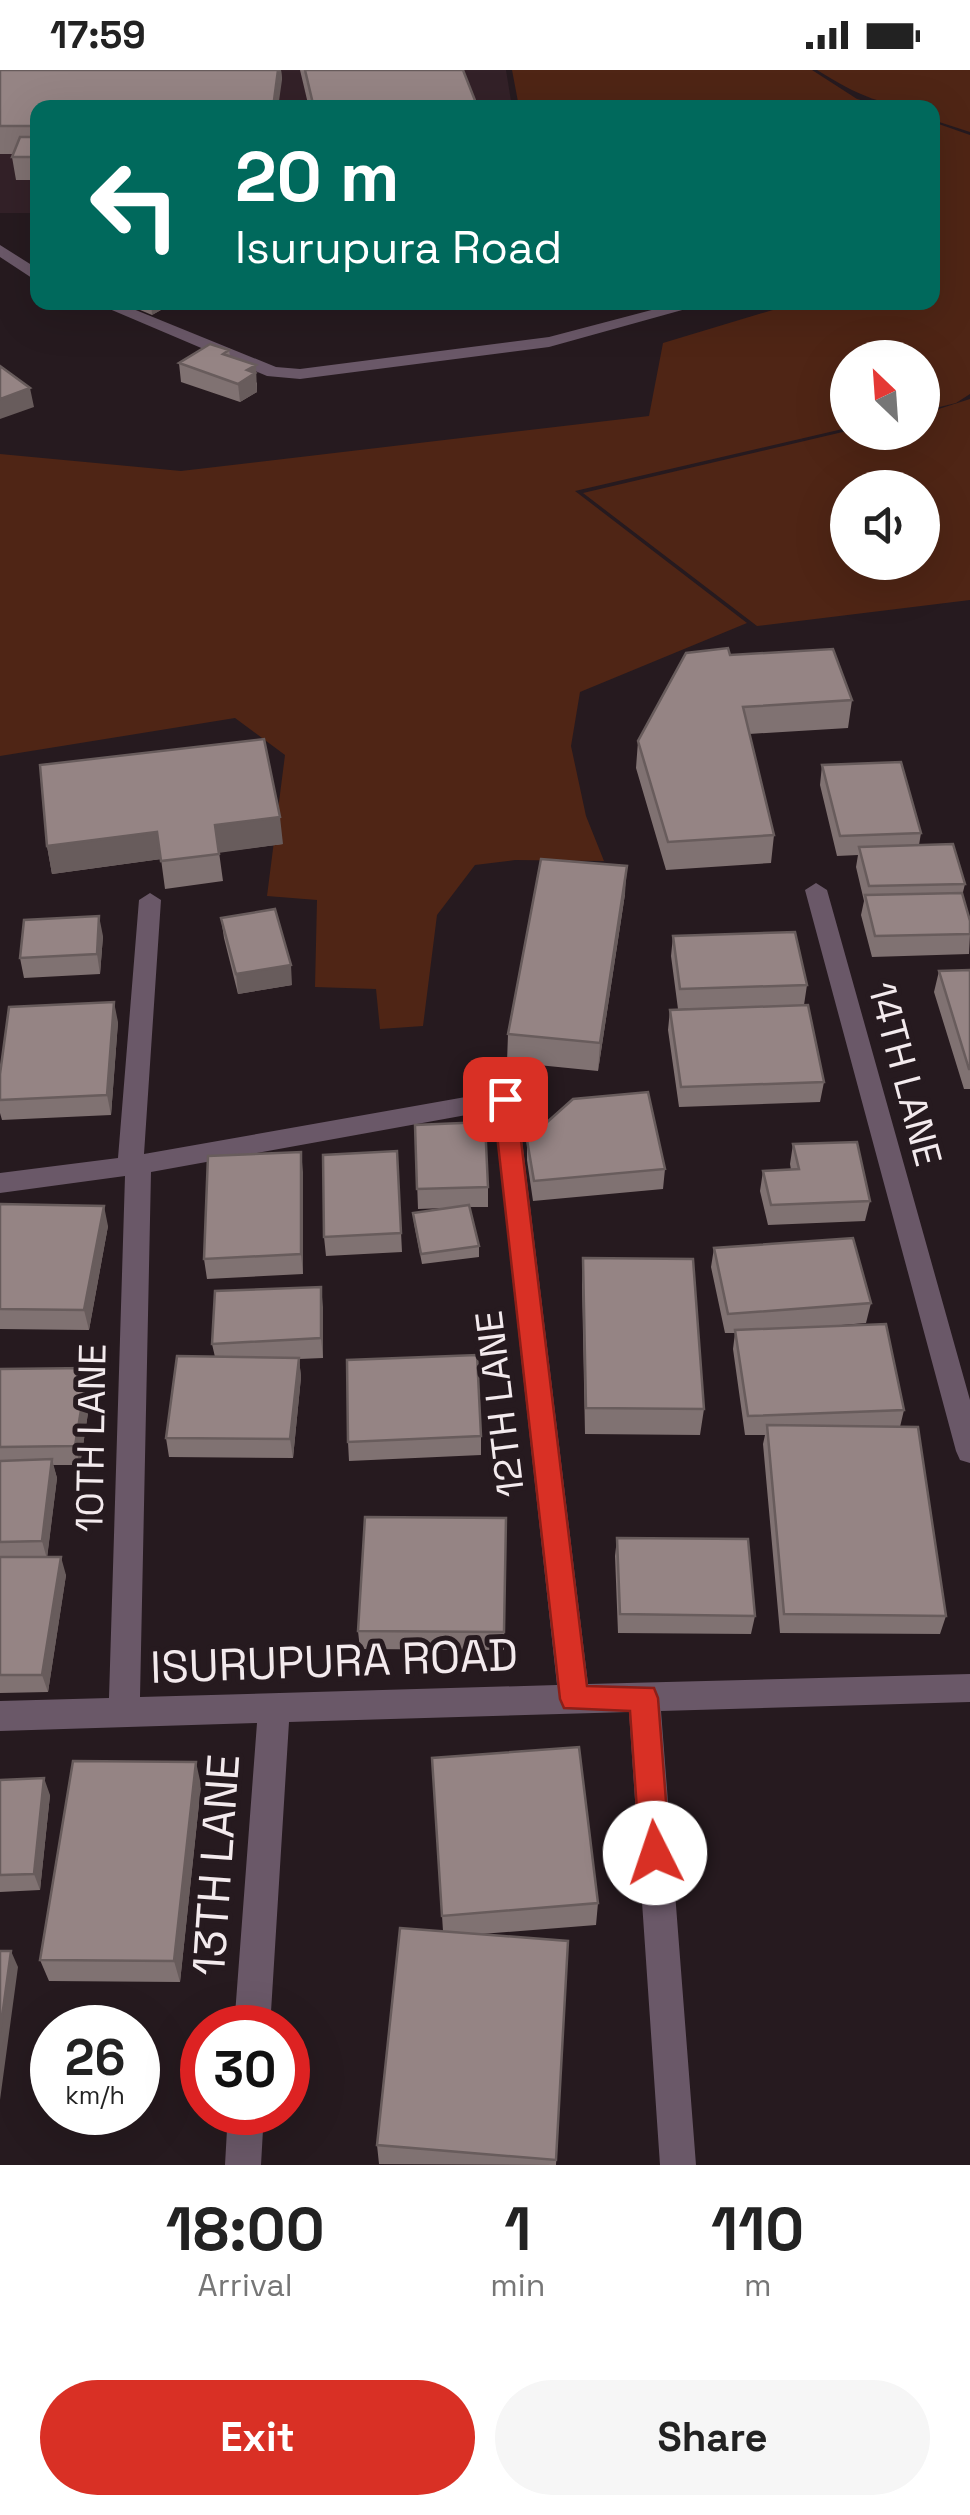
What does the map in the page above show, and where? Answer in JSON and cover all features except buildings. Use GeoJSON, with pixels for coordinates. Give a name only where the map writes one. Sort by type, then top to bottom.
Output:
{"type":"FeatureCollection","features":[{"type":"Feature","properties":{"kind":"street"},"geometry":{"type":"LineString","coordinates":[[0,250],[30,271]]}},
{"type":"Feature","properties":{"kind":"street"},"geometry":{"type":"LineString","coordinates":[[121,310],[273,372],[300,374],[549,342],[673,310]]}},
{"type":"Feature","properties":{"kind":"street","name":"14TH LANE"},"geometry":{"type":"LineString","coordinates":[[816,890],[970,1451]]}},
{"type":"Feature","properties":{"kind":"street","name":"10TH LANE"},"geometry":{"type":"LineString","coordinates":[[124,1712],[134,1166],[150,900]]}},
{"type":"Feature","properties":{"kind":"street","name":"12TH LANE"},"geometry":{"type":"LineString","coordinates":[[134,1166],[505,1099],[574,1699]]}},
{"type":"Feature","properties":{"kind":"street"},"geometry":{"type":"LineString","coordinates":[[0,1183],[134,1166]]}},
{"type":"Feature","properties":{"kind":"street","name":"ISURUPURA ROAD"},"geometry":{"type":"LineString","coordinates":[[0,1716],[970,1688]]}},
{"type":"Feature","properties":{"kind":"street"},"geometry":{"type":"LineString","coordinates":[[644,1698],[678,2165]]}},
{"type":"Feature","properties":{"kind":"street","name":"13TH LANE"},"geometry":{"type":"LineString","coordinates":[[254,2005],[274,1708]]}},
{"type":"Feature","properties":{"kind":"street"},"geometry":{"type":"LineString","coordinates":[[243,2165],[245,2135]]}},
{"type":"Feature","properties":{"kind":"shaded area"},"geometry":{"type":"Polygon","coordinates":[[[0,70],[506,70],[511,100],[30,100],[30,213],[0,213],[0,70]]]}},
{"type":"Feature","properties":{"kind":"shaded area"},"geometry":{"type":"Polygon","coordinates":[[[512,70],[812,70],[861,100],[518,100],[512,70]]]}},
{"type":"Feature","properties":{"kind":"shaded area"},"geometry":{"type":"Polygon","coordinates":[[[817,70],[970,70],[970,132],[940,122],[940,100],[879,100],[817,70]]]}},
{"type":"Feature","properties":{"kind":"shaded area"},"geometry":{"type":"Polygon","coordinates":[[[940,124],[970,135],[970,394],[940,407],[940,340],[830,340],[830,432],[575,491],[747,623],[580,692],[571,746],[586,816],[604,861],[515,860],[475,865],[437,915],[423,1026],[380,1029],[376,989],[315,987],[317,900],[267,896],[285,755],[235,718],[0,756],[0,454],[181,471],[649,416],[663,343],[773,310],[940,310],[940,124]]]}},
{"type":"Feature","properties":{"kind":"shaded area"},"geometry":{"type":"Polygon","coordinates":[[[970,399],[970,600],[757,626],[583,493],[830,435],[830,450],[940,450],[940,409],[970,399]]]}},
{"type":"Feature","properties":{"kind":"route"},"geometry":{"type":"LineString","coordinates":[[505,1099],[574,1699],[644,1698],[655,1853]]}}]}
